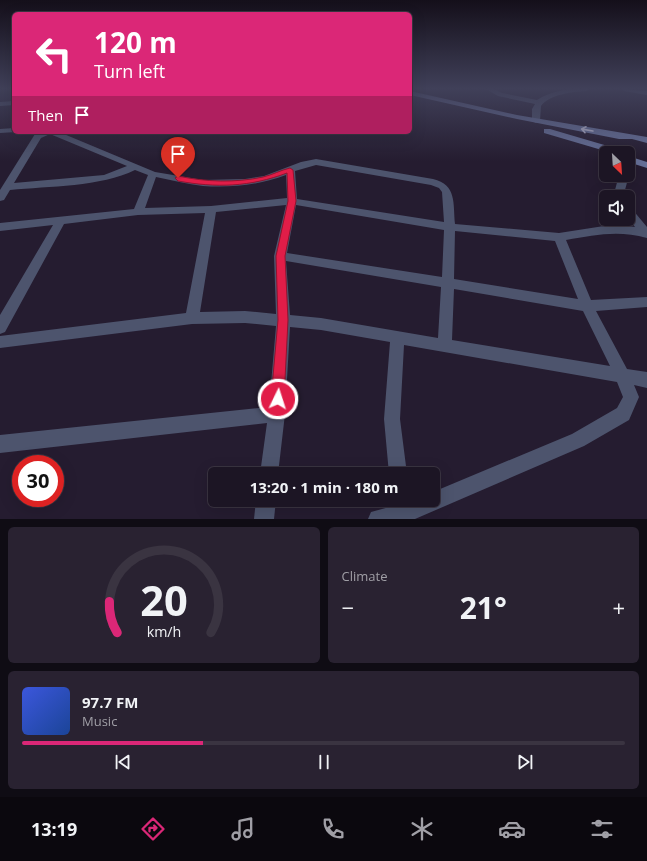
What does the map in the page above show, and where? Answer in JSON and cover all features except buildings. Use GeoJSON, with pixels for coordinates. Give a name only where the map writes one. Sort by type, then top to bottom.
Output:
{"type":"FeatureCollection","features":[{"type":"Feature","properties":{"kind":"main road"},"geometry":{"type":"LineString","coordinates":[[474,113],[553,132],[599,147]]}},
{"type":"Feature","properties":{"kind":"main road"},"geometry":{"type":"LineString","coordinates":[[501,113],[536,121],[647,140]]}},
{"type":"Feature","properties":{"kind":"main road"},"geometry":{"type":"LineString","coordinates":[[611,146],[610,143],[618,137],[625,137]]}},
{"type":"Feature","properties":{"kind":"main road"},"geometry":{"type":"LineString","coordinates":[[635,161],[647,165]]}},
{"type":"Feature","properties":{"kind":"street"},"geometry":{"type":"LineString","coordinates":[[535,113],[536,121]]}},
{"type":"Feature","properties":{"kind":"street"},"geometry":{"type":"LineString","coordinates":[[0,131],[12,130]]}},
{"type":"Feature","properties":{"kind":"street"},"geometry":{"type":"LineString","coordinates":[[0,198],[38,136],[42,134]]}},
{"type":"Feature","properties":{"kind":"street"},"geometry":{"type":"LineString","coordinates":[[57,134],[153,174],[203,183],[245,182],[266,179],[304,164],[316,162],[433,182],[443,186],[447,192],[450,227],[445,346]]}},
{"type":"Feature","properties":{"kind":"street"},"geometry":{"type":"LineString","coordinates":[[7,187],[105,178],[119,174],[135,166]]}},
{"type":"Feature","properties":{"kind":"street"},"geometry":{"type":"LineString","coordinates":[[271,467],[283,320],[280,256],[292,201],[290,170]]}},
{"type":"Feature","properties":{"kind":"street"},"geometry":{"type":"LineString","coordinates":[[138,212],[153,174]]}},
{"type":"Feature","properties":{"kind":"street"},"geometry":{"type":"LineString","coordinates":[[0,227],[138,212],[211,209],[292,201],[450,227],[559,237],[604,230],[646,233]]}},
{"type":"Feature","properties":{"kind":"street"},"geometry":{"type":"LineString","coordinates":[[192,318],[211,209]]}},
{"type":"Feature","properties":{"kind":"street"},"geometry":{"type":"LineString","coordinates":[[0,328],[62,220]]}},
{"type":"Feature","properties":{"kind":"street"},"geometry":{"type":"LineString","coordinates":[[635,220],[646,233]]}},
{"type":"Feature","properties":{"kind":"street"},"geometry":{"type":"LineString","coordinates":[[378,519],[403,511],[578,440],[623,414],[631,397],[623,376],[587,306],[559,237]]}},
{"type":"Feature","properties":{"kind":"street"},"geometry":{"type":"LineString","coordinates":[[280,256],[587,306],[647,302]]}},
{"type":"Feature","properties":{"kind":"street"},"geometry":{"type":"LineString","coordinates":[[0,342],[192,318],[245,317],[321,324],[647,380]]}},
{"type":"Feature","properties":{"kind":"street"},"geometry":{"type":"LineString","coordinates":[[397,467],[392,419],[398,338]]}},
{"type":"Feature","properties":{"kind":"street"},"geometry":{"type":"LineString","coordinates":[[0,444],[276,414]]}},
{"type":"Feature","properties":{"kind":"street"},"geometry":{"type":"LineString","coordinates":[[264,519],[265,507]]}},
{"type":"Feature","properties":{"kind":"route"},"geometry":{"type":"LineString","coordinates":[[178,178],[203,183],[245,182],[266,179],[290,170],[292,201],[280,256],[283,320],[278,399]]}}]}
